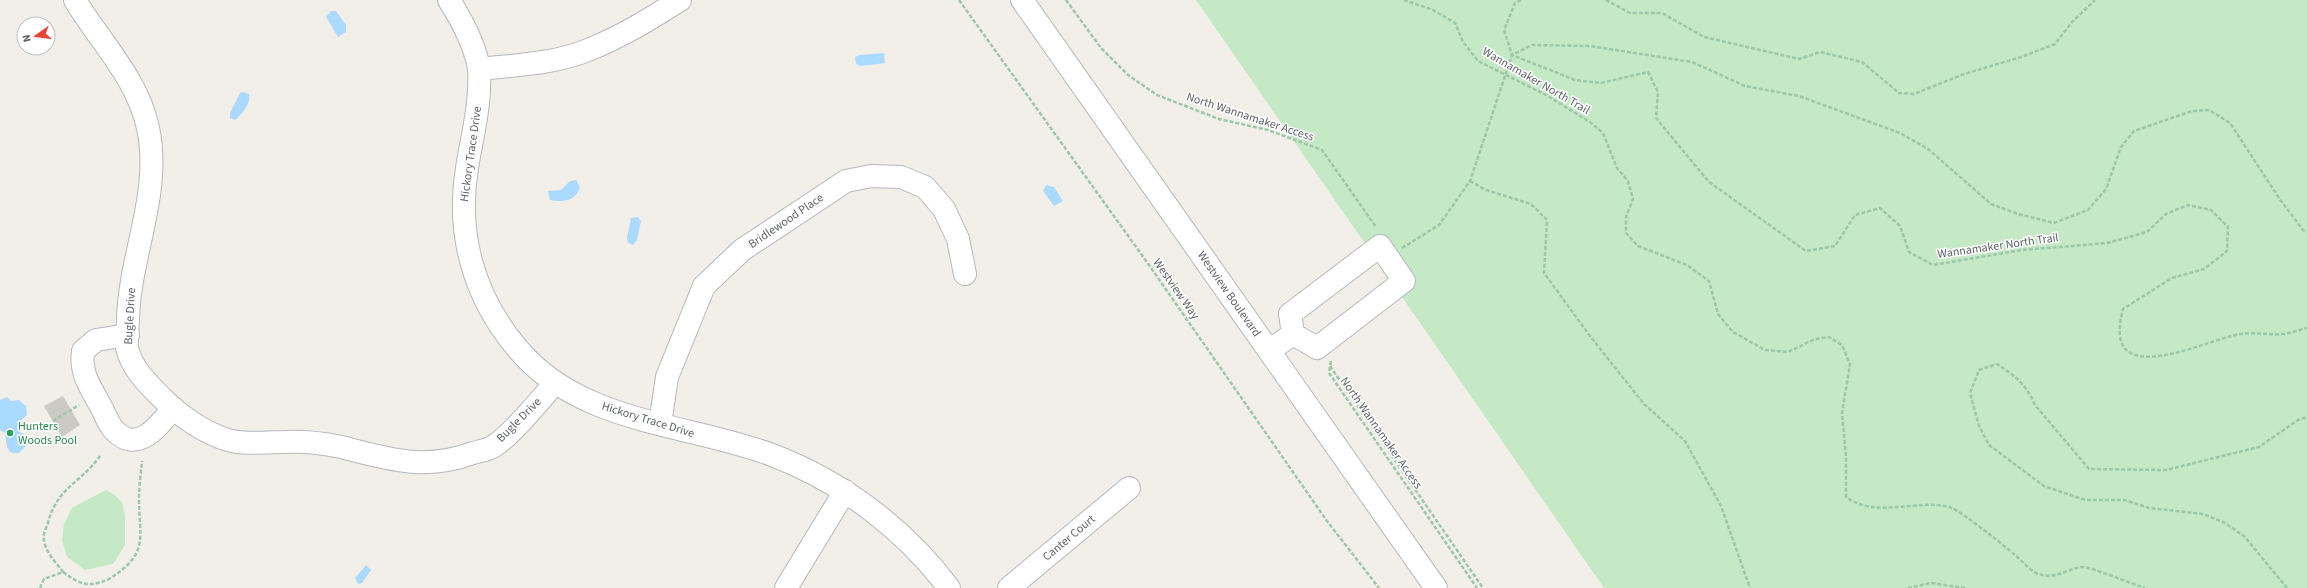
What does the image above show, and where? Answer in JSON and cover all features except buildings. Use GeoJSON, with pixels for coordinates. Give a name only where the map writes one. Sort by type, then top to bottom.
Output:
{"type":"FeatureCollection","features":[{"type":"Feature","properties":{"kind":"street","name":"Bugle Drive"},"geometry":{"type":"LineString","coordinates":[[75,0],[105,43],[135,92],[148,126],[153,163],[147,209],[129,298],[128,348],[141,377],[173,408],[198,427],[227,440],[246,442],[327,444],[378,456],[425,464],[457,459],[494,446],[523,419],[555,383]]}},
{"type":"Feature","properties":{"kind":"street","name":"Hickory Trace Drive"},"geometry":{"type":"LineString","coordinates":[[450,0],[461,18],[479,69],[478,117],[467,169],[463,218],[470,265],[493,316],[518,350],[555,383],[604,408],[771,455],[806,470],[845,491],[900,533],[938,573],[949,588]]}},
{"type":"Feature","properties":{"kind":"street"},"geometry":{"type":"LineString","coordinates":[[479,69],[538,63],[587,51],[633,30],[680,0]]}},
{"type":"Feature","properties":{"kind":"street","name":"Westview Boulevard"},"geometry":{"type":"LineString","coordinates":[[1022,0],[1436,588]]}},
{"type":"Feature","properties":{"kind":"street","name":"Bridlewood Place"},"geometry":{"type":"LineString","coordinates":[[660,424],[667,377],[704,286],[742,250],[846,181],[871,176],[901,177],[925,187],[944,209],[958,239],[966,274]]}},
{"type":"Feature","properties":{"kind":"street"},"geometry":{"type":"LineString","coordinates":[[1380,246],[1395,268],[1404,281],[1324,353],[1293,334],[1290,314],[1380,246]]}},
{"type":"Feature","properties":{"kind":"street"},"geometry":{"type":"LineString","coordinates":[[1269,352],[1293,334]]}},
{"type":"Feature","properties":{"kind":"street"},"geometry":{"type":"LineString","coordinates":[[128,335],[96,340],[88,345],[83,352],[81,364],[83,372],[114,430],[129,440],[138,440],[159,426],[173,408]]}},
{"type":"Feature","properties":{"kind":"street","name":"Canter Court"},"geometry":{"type":"LineString","coordinates":[[1008,588],[1129,488]]}},
{"type":"Feature","properties":{"kind":"street"},"geometry":{"type":"LineString","coordinates":[[786,588],[845,491]]}},
{"type":"Feature","properties":{"kind":"path","name":"Westview Way"},"geometry":{"type":"LineString","coordinates":[[959,0],[1148,265],[1327,521],[1379,588]]}},
{"type":"Feature","properties":{"kind":"path","name":"North Wannamaker Access"},"geometry":{"type":"LineString","coordinates":[[1066,0],[1101,48],[1128,75],[1157,94],[1219,119],[1268,130],[1322,150],[1376,228]]}},
{"type":"Feature","properties":{"kind":"path","name":"Wannamaker North Trail"},"geometry":{"type":"LineString","coordinates":[[1404,0],[1433,10],[1456,23],[1463,42],[1478,61],[1546,95],[1590,122],[1603,133],[1617,168],[1628,181],[1633,199],[1626,217],[1626,233],[1638,246],[1687,265],[1709,281],[1718,314],[1733,332],[1765,350],[1788,352],[1815,339],[1829,336],[1842,345],[1850,364],[1842,413],[1846,457],[1846,497],[1856,505],[1900,508],[1934,506],[1952,508],[2011,551],[2036,573],[2058,576],[2083,567],[2146,588]]}},
{"type":"Feature","properties":{"kind":"path","name":"Wannamaker North Trail"},"geometry":{"type":"LineString","coordinates":[[1521,0],[1515,2],[1504,30],[1512,55],[1575,80],[1601,83],[1648,72],[1658,92],[1656,118],[1709,182],[1806,251],[1835,246],[1856,215],[1880,208],[1900,226],[1909,252],[1933,265],[2022,250],[2107,243],[2148,232],[2166,214],[2188,204],[2211,210],[2228,227],[2227,251],[2204,269],[2172,278],[2123,309],[2118,328],[2122,345],[2134,356],[2153,358],[2241,334],[2285,334],[2307,328]]}},
{"type":"Feature","properties":{"kind":"path"},"geometry":{"type":"LineString","coordinates":[[1606,0],[1630,13],[1662,13],[1704,37],[1799,59],[1820,52],[1862,62],[1899,93],[1914,94],[1964,74],[2021,57],[2055,44],[2072,22],[2095,0]]}},
{"type":"Feature","properties":{"kind":"path"},"geometry":{"type":"LineString","coordinates":[[1395,268],[1394,254],[1407,244],[1439,225],[1470,181],[1507,76],[1512,55],[1532,45],[1590,46],[1692,62],[1745,86],[1799,96],[1900,133],[1928,149],[1991,204],[2018,214],[2054,222],[2088,210],[2106,189],[2122,147],[2134,131],[2192,111],[2209,110],[2230,123],[2281,201],[2303,230],[2307,231]]}},
{"type":"Feature","properties":{"kind":"path"},"geometry":{"type":"LineString","coordinates":[[1470,181],[1486,190],[1531,204],[1547,220],[1544,273],[1590,336],[1644,404],[1685,441],[1721,506],[1750,588]]}},
{"type":"Feature","properties":{"kind":"path","name":"North Wannamaker Access"},"geometry":{"type":"LineString","coordinates":[[1324,353],[1330,366],[1329,373],[1477,588]]}},
{"type":"Feature","properties":{"kind":"path"},"geometry":{"type":"LineString","coordinates":[[1324,353],[1330,366],[1483,588]]}},
{"type":"Feature","properties":{"kind":"path"},"geometry":{"type":"LineString","coordinates":[[2287,588],[2244,536],[2226,523],[2203,514],[2149,508],[2125,500],[2085,500],[2044,486],[1989,444],[1979,426],[1970,393],[1979,370],[1997,364],[2017,377],[2030,392],[2035,405],[2089,469],[2166,470],[2259,447],[2298,420],[2307,417]]}},
{"type":"Feature","properties":{"kind":"path"},"geometry":{"type":"LineString","coordinates":[[53,420],[95,395]]}},
{"type":"Feature","properties":{"kind":"path"},"geometry":{"type":"LineString","coordinates":[[100,456],[94,465],[63,491],[52,507],[44,534],[47,551],[63,572],[81,585],[91,587],[102,583],[128,566],[140,548],[142,527],[139,498],[142,461]]}},
{"type":"Feature","properties":{"kind":"path"},"geometry":{"type":"LineString","coordinates":[[40,588],[44,579],[63,572]]}},
{"type":"Feature","properties":{"kind":"path"},"geometry":{"type":"LineString","coordinates":[[1908,588],[1931,583],[1965,588]]}},
{"type":"Feature","properties":{"kind":"green space"},"geometry":{"type":"Polygon","coordinates":[[[1196,0],[2307,0],[2307,588],[1604,588],[1196,0]]]}},
{"type":"Feature","properties":{"kind":"green space"},"geometry":{"type":"Polygon","coordinates":[[[106,490],[115,495],[122,503],[125,515],[125,545],[113,564],[85,570],[67,557],[62,540],[64,524],[72,508],[106,490]]]}},
{"type":"Feature","properties":{"kind":"water"},"geometry":{"type":"Polygon","coordinates":[[[331,11],[336,11],[346,25],[346,32],[338,37],[326,17],[331,11]]]}},
{"type":"Feature","properties":{"kind":"water"},"geometry":{"type":"Polygon","coordinates":[[[884,53],[885,63],[861,66],[856,64],[855,57],[860,55],[884,53]]]}},
{"type":"Feature","properties":{"kind":"water"},"geometry":{"type":"Polygon","coordinates":[[[243,92],[249,94],[249,101],[235,120],[230,118],[230,113],[240,93],[243,92]]]}},
{"type":"Feature","properties":{"kind":"water"},"geometry":{"type":"Polygon","coordinates":[[[576,180],[580,187],[575,196],[564,201],[550,200],[548,191],[561,190],[570,181],[576,180]]]}},
{"type":"Feature","properties":{"kind":"water"},"geometry":{"type":"Polygon","coordinates":[[[1046,185],[1054,187],[1063,201],[1054,206],[1043,191],[1046,185]]]}},
{"type":"Feature","properties":{"kind":"water"},"geometry":{"type":"Polygon","coordinates":[[[638,217],[641,221],[637,240],[633,245],[628,243],[627,238],[631,218],[638,217]]]}},
{"type":"Feature","properties":{"kind":"water"},"geometry":{"type":"Polygon","coordinates":[[[7,397],[11,401],[19,400],[26,406],[27,415],[18,423],[18,430],[25,437],[27,445],[19,453],[14,453],[9,450],[5,433],[0,430],[0,400],[7,397]]]}},
{"type":"Feature","properties":{"kind":"water"},"geometry":{"type":"Polygon","coordinates":[[[366,565],[371,570],[362,583],[358,584],[355,578],[366,565]]]}},
{"type":"Feature","properties":{"kind":"place","name":"Hunters Woods Pool"},"geometry":{"type":"Point","coordinates":[10,433]}}]}
